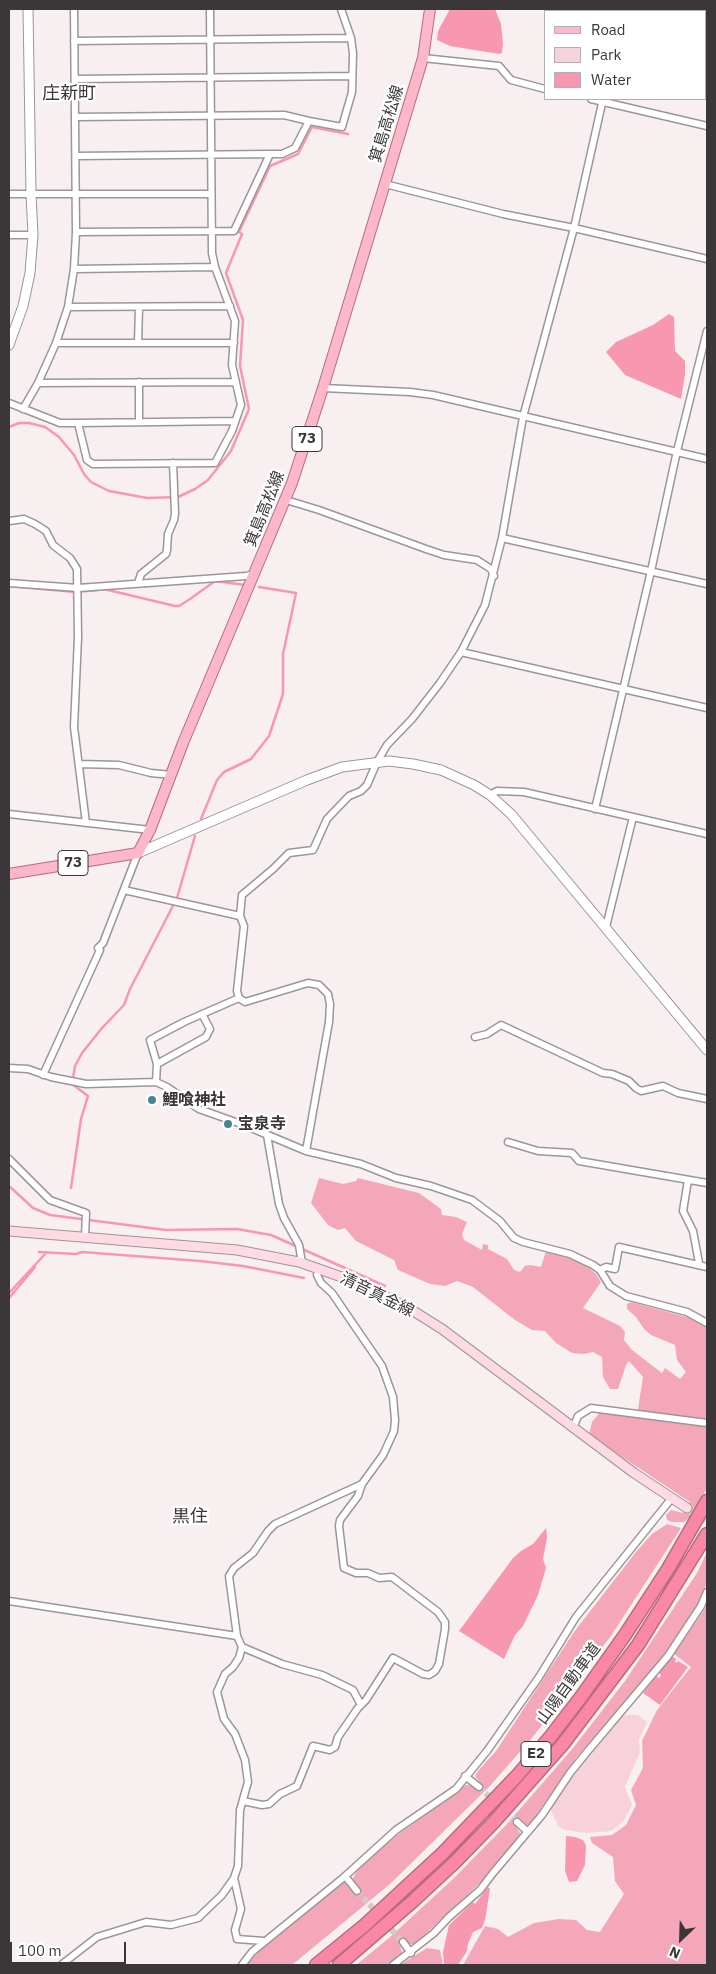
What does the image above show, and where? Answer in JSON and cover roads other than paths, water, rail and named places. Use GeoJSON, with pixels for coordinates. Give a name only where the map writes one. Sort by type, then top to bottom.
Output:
{"type":"FeatureCollection","features":[{"type":"Feature","properties":{"kind":"highway","name":"山陽自動車道"},"geometry":{"type":"LineString","coordinates":[[316,1965],[365,1925],[444,1853],[516,1777],[551,1736],[625,1635],[668,1569],[707,1501]]}},
{"type":"Feature","properties":{"kind":"highway","name":"山陽自動車道"},"geometry":{"type":"LineString","coordinates":[[339,1965],[454,1863],[493,1824],[563,1744],[638,1645],[707,1534]]}},
{"type":"Feature","properties":{"kind":"main road","name":"箕島高松線"},"geometry":{"type":"LineString","coordinates":[[138,853],[150,830],[183,743],[286,500],[323,388],[423,58],[430,9]]}},
{"type":"Feature","properties":{"kind":"main road","name":"73"},"geometry":{"type":"LineString","coordinates":[[9,874],[138,853]]}},
{"type":"Feature","properties":{"kind":"main road","name":"清音真金線"},"geometry":{"type":"LineString","coordinates":[[9,1231],[238,1250],[318,1268],[379,1293],[434,1324],[573,1428],[671,1499],[687,1508]]}},
{"type":"Feature","properties":{"kind":"street"},"geometry":{"type":"LineString","coordinates":[[9,345],[23,306],[30,273],[33,235],[28,9]]}},
{"type":"Feature","properties":{"kind":"street"},"geometry":{"type":"LineString","coordinates":[[23,409],[38,383],[56,343],[68,307],[74,269],[76,156],[74,9]]}},
{"type":"Feature","properties":{"kind":"street"},"geometry":{"type":"LineString","coordinates":[[78,423],[87,460],[93,464],[214,463],[241,405],[234,382],[232,364],[234,321],[212,253],[210,9]]}},
{"type":"Feature","properties":{"kind":"street"},"geometry":{"type":"LineString","coordinates":[[75,117],[284,115],[342,127],[352,92],[352,76],[351,38],[341,9]]}},
{"type":"Feature","properties":{"kind":"street"},"geometry":{"type":"LineString","coordinates":[[74,41],[351,38]]}},
{"type":"Feature","properties":{"kind":"street"},"geometry":{"type":"LineString","coordinates":[[423,58],[499,66],[511,80],[520,84],[544,89]]}},
{"type":"Feature","properties":{"kind":"street"},"geometry":{"type":"LineString","coordinates":[[75,79],[352,76]]}},
{"type":"Feature","properties":{"kind":"street"},"geometry":{"type":"LineString","coordinates":[[306,1151],[329,1022],[330,1004],[328,994],[319,985],[308,983],[245,1002],[239,998],[237,991],[244,926],[240,916],[242,895],[273,869],[288,853],[313,850],[327,819],[349,796],[361,791],[367,785],[377,762],[387,746],[412,719],[461,652],[485,605],[494,576],[502,538],[523,418],[574,228],[603,100],[707,126]]}},
{"type":"Feature","properties":{"kind":"street"},"geometry":{"type":"LineString","coordinates":[[76,156],[282,154],[295,148],[309,121]]}},
{"type":"Feature","properties":{"kind":"street"},"geometry":{"type":"LineString","coordinates":[[76,232],[234,231],[270,154]]}},
{"type":"Feature","properties":{"kind":"street"},"geometry":{"type":"LineString","coordinates":[[385,184],[503,214],[574,228],[707,259]]}},
{"type":"Feature","properties":{"kind":"street"},"geometry":{"type":"LineString","coordinates":[[9,194],[211,194]]}},
{"type":"Feature","properties":{"kind":"street"},"geometry":{"type":"LineString","coordinates":[[9,235],[33,235]]}},
{"type":"Feature","properties":{"kind":"street"},"geometry":{"type":"LineString","coordinates":[[74,269],[215,267]]}},
{"type":"Feature","properties":{"kind":"street"},"geometry":{"type":"LineString","coordinates":[[68,307],[230,306]]}},
{"type":"Feature","properties":{"kind":"street"},"geometry":{"type":"LineString","coordinates":[[138,343],[139,307]]}},
{"type":"Feature","properties":{"kind":"street"},"geometry":{"type":"LineString","coordinates":[[595,809],[677,451],[707,331]]}},
{"type":"Feature","properties":{"kind":"street"},"geometry":{"type":"LineString","coordinates":[[56,343],[234,343]]}},
{"type":"Feature","properties":{"kind":"street"},"geometry":{"type":"LineString","coordinates":[[139,382],[139,422]]}},
{"type":"Feature","properties":{"kind":"street"},"geometry":{"type":"LineString","coordinates":[[38,383],[234,382]]}},
{"type":"Feature","properties":{"kind":"street"},"geometry":{"type":"LineString","coordinates":[[323,388],[410,392],[433,395],[523,418],[707,459]]}},
{"type":"Feature","properties":{"kind":"street"},"geometry":{"type":"LineString","coordinates":[[9,403],[60,423],[235,421]]}},
{"type":"Feature","properties":{"kind":"street"},"geometry":{"type":"LineString","coordinates":[[138,583],[141,574],[166,554],[168,534],[174,520],[174,463]]}},
{"type":"Feature","properties":{"kind":"street"},"geometry":{"type":"LineString","coordinates":[[286,500],[328,513],[444,555],[477,560],[491,569],[494,576]]}},
{"type":"Feature","properties":{"kind":"street"},"geometry":{"type":"LineString","coordinates":[[9,521],[24,519],[46,531],[53,545],[70,558],[77,569],[78,637],[74,727],[86,823]]}},
{"type":"Feature","properties":{"kind":"street"},"geometry":{"type":"LineString","coordinates":[[502,538],[707,584]]}},
{"type":"Feature","properties":{"kind":"street"},"geometry":{"type":"LineString","coordinates":[[9,583],[78,590],[138,583],[255,574]]}},
{"type":"Feature","properties":{"kind":"street"},"geometry":{"type":"LineString","coordinates":[[461,652],[707,708]]}},
{"type":"Feature","properties":{"kind":"street"},"geometry":{"type":"LineString","coordinates":[[43,1075],[100,950],[98,948],[103,943],[138,853],[325,773],[357,764],[377,762],[402,762],[441,770],[474,785],[490,795],[522,826],[707,1050]]}},
{"type":"Feature","properties":{"kind":"street"},"geometry":{"type":"LineString","coordinates":[[79,764],[119,765],[151,773],[171,775]]}},
{"type":"Feature","properties":{"kind":"street"},"geometry":{"type":"LineString","coordinates":[[490,795],[497,791],[524,792],[707,834]]}},
{"type":"Feature","properties":{"kind":"street"},"geometry":{"type":"LineString","coordinates":[[9,814],[150,830]]}},
{"type":"Feature","properties":{"kind":"street"},"geometry":{"type":"LineString","coordinates":[[606,927],[633,817]]}},
{"type":"Feature","properties":{"kind":"street"},"geometry":{"type":"LineString","coordinates":[[124,890],[240,916]]}},
{"type":"Feature","properties":{"kind":"street"},"geometry":{"type":"LineString","coordinates":[[156,1082],[156,1064],[150,1040],[239,998]]}},
{"type":"Feature","properties":{"kind":"street"},"geometry":{"type":"LineString","coordinates":[[156,1064],[206,1038],[210,1029],[202,1014]]}},
{"type":"Feature","properties":{"kind":"street"},"geometry":{"type":"LineString","coordinates":[[475,1038],[487,1034],[501,1025],[603,1073],[612,1074],[629,1081],[641,1091],[663,1086],[678,1093],[707,1099]]}},
{"type":"Feature","properties":{"kind":"street"},"geometry":{"type":"LineString","coordinates":[[9,1068],[28,1069],[43,1075],[86,1084],[156,1082],[168,1087],[199,1109],[244,1124],[306,1151],[361,1164],[396,1178],[431,1186],[472,1200],[495,1217],[514,1238],[570,1254],[592,1265],[600,1270],[610,1286],[626,1296],[687,1312],[707,1323]]}},
{"type":"Feature","properties":{"kind":"street"},"geometry":{"type":"LineString","coordinates":[[268,1136],[279,1204],[298,1245],[302,1263]]}},
{"type":"Feature","properties":{"kind":"street"},"geometry":{"type":"LineString","coordinates":[[508,1142],[538,1151],[572,1153],[579,1161],[707,1183]]}},
{"type":"Feature","properties":{"kind":"street"},"geometry":{"type":"LineString","coordinates":[[9,1159],[50,1200],[86,1213],[85,1236]]}},
{"type":"Feature","properties":{"kind":"street"},"geometry":{"type":"LineString","coordinates":[[688,1180],[683,1211],[693,1230],[699,1264]]}},
{"type":"Feature","properties":{"kind":"street"},"geometry":{"type":"LineString","coordinates":[[600,1270],[606,1267],[615,1269],[619,1247],[707,1267]]}},
{"type":"Feature","properties":{"kind":"street"},"geometry":{"type":"LineString","coordinates":[[243,1801],[262,1806],[297,1786],[313,1746],[330,1750],[335,1747],[338,1737],[394,1658],[423,1674],[429,1675],[435,1671],[439,1664],[445,1629],[445,1622],[438,1612],[392,1577],[379,1578],[368,1573],[356,1573],[344,1568],[340,1520],[358,1496],[362,1484],[383,1455],[392,1436],[395,1420],[392,1397],[382,1366],[332,1293],[321,1283],[317,1276],[318,1268]]}},
{"type":"Feature","properties":{"kind":"street"},"geometry":{"type":"LineString","coordinates":[[573,1428],[578,1416],[590,1408],[707,1423]]}},
{"type":"Feature","properties":{"kind":"street"},"geometry":{"type":"LineString","coordinates":[[61,1965],[96,1937],[146,1922],[171,1925],[198,1918],[222,1895],[234,1878],[238,1866],[238,1826],[248,1782],[245,1760],[235,1734],[224,1719],[217,1692],[225,1674],[239,1658],[242,1647],[237,1636],[229,1576],[234,1568],[253,1553],[275,1524],[362,1484]]}},
{"type":"Feature","properties":{"kind":"street"},"geometry":{"type":"LineString","coordinates":[[242,1965],[264,1941],[345,1876],[396,1830],[456,1790],[487,1751],[539,1677],[576,1618],[671,1499]]}},
{"type":"Feature","properties":{"kind":"street"},"geometry":{"type":"LineString","coordinates":[[393,1965],[434,1934],[449,1916],[480,1890],[542,1815],[565,1779],[586,1752],[668,1656],[701,1606],[707,1592]]}},
{"type":"Feature","properties":{"kind":"street"},"geometry":{"type":"LineString","coordinates":[[9,1601],[237,1636]]}},
{"type":"Feature","properties":{"kind":"street"},"geometry":{"type":"LineString","coordinates":[[242,1647],[282,1664],[322,1675],[353,1690],[361,1705]]}},
{"type":"Feature","properties":{"kind":"street"},"geometry":{"type":"LineString","coordinates":[[466,1776],[480,1788]]}},
{"type":"Feature","properties":{"kind":"street"},"geometry":{"type":"LineString","coordinates":[[517,1822],[528,1832]]}},
{"type":"Feature","properties":{"kind":"street"},"geometry":{"type":"LineString","coordinates":[[345,1876],[357,1891]]}},
{"type":"Feature","properties":{"kind":"street"},"geometry":{"type":"LineString","coordinates":[[234,1878],[241,1909],[236,1923],[237,1939],[264,1941]]}},
{"type":"Feature","properties":{"kind":"street"},"geometry":{"type":"LineString","coordinates":[[403,1942],[411,1953]]}},
{"type":"Feature","properties":{"kind":"water"},"geometry":{"type":"Polygon","coordinates":[[[450,9],[495,9],[501,24],[502,53],[450,46],[437,40],[438,31],[450,9]]]}},
{"type":"Feature","properties":{"kind":"water"},"geometry":{"type":"Polygon","coordinates":[[[669,314],[674,317],[675,351],[685,361],[681,399],[625,375],[606,352],[616,342],[653,325],[669,314]]]}},
{"type":"Feature","properties":{"kind":"water"},"geometry":{"type":"Polygon","coordinates":[[[546,1528],[547,1538],[543,1559],[546,1568],[538,1595],[523,1626],[515,1635],[504,1659],[459,1631],[513,1558],[533,1544],[546,1528]]]}},
{"type":"Feature","properties":{"kind":"water"},"geometry":{"type":"Polygon","coordinates":[[[672,1656],[676,1659],[676,1663],[678,1661],[688,1667],[660,1705],[643,1693],[656,1676],[659,1678],[661,1675],[659,1673],[672,1656]]]}},
{"type":"Feature","properties":{"kind":"water"},"geometry":{"type":"Polygon","coordinates":[[[566,1836],[583,1840],[586,1845],[585,1865],[577,1881],[569,1882],[565,1871],[566,1836]]]}},
{"type":"Feature","properties":{"kind":"water"},"geometry":{"type":"Polygon","coordinates":[[[488,1887],[490,1889],[482,1928],[473,1932],[467,1951],[458,1965],[444,1965],[443,1952],[449,1925],[473,1902],[475,1904],[488,1887]]]}},
{"type":"Feature","properties":{"kind":"waterway"},"geometry":{"type":"LineString","coordinates":[[9,427],[19,423],[29,423],[45,427],[59,437],[74,455],[84,474],[91,482],[109,491],[147,498],[178,497],[208,480],[231,451],[249,409],[240,366],[243,320],[226,273],[242,234],[239,232],[270,166],[298,154],[312,127],[348,134]]}},
{"type":"Feature","properties":{"kind":"waterway"},"geometry":{"type":"LineString","coordinates":[[104,589],[179,606],[215,581],[245,585]]}},
{"type":"Feature","properties":{"kind":"waterway"},"geometry":{"type":"LineString","coordinates":[[9,586],[75,592],[98,590]]}},
{"type":"Feature","properties":{"kind":"waterway"},"geometry":{"type":"LineString","coordinates":[[201,819],[217,780],[224,772],[251,759],[269,736],[283,694],[283,654],[296,593],[259,587]]}},
{"type":"Feature","properties":{"kind":"waterway"},"geometry":{"type":"LineString","coordinates":[[71,1188],[81,1119],[88,1096],[72,1084],[75,1066],[82,1053],[102,1028],[124,1005],[130,989],[177,898],[195,836]]}},
{"type":"Feature","properties":{"kind":"waterway"},"geometry":{"type":"LineString","coordinates":[[9,1186],[33,1208],[50,1215],[166,1230],[237,1229],[271,1235],[385,1286]]}},
{"type":"Feature","properties":{"kind":"waterway"},"geometry":{"type":"LineString","coordinates":[[39,1252],[76,1254],[82,1252],[200,1261],[243,1266],[304,1278]]}},
{"type":"Feature","properties":{"kind":"waterway"},"geometry":{"type":"LineString","coordinates":[[9,1293],[46,1253]]}},
{"type":"Feature","properties":{"kind":"waterway"},"geometry":{"type":"LineString","coordinates":[[9,1298],[35,1267]]}},
{"type":"Feature","properties":{"kind":"tunnel"},"geometry":{"type":"LineString","coordinates":[[687,1508],[707,1520]]}},
{"type":"Feature","properties":{"kind":"tunnel"},"geometry":{"type":"LineString","coordinates":[[479,1787],[517,1822]]}},
{"type":"Feature","properties":{"kind":"tunnel"},"geometry":{"type":"LineString","coordinates":[[357,1891],[379,1915]]}},
{"type":"Feature","properties":{"kind":"tunnel"},"geometry":{"type":"LineString","coordinates":[[385,1923],[403,1942]]}},
{"type":"Feature","properties":{"kind":"place","name":"鯉喰神社"},"geometry":{"type":"Point","coordinates":[152,1100]}},
{"type":"Feature","properties":{"kind":"place","name":"宝泉寺"},"geometry":{"type":"Point","coordinates":[228,1124]}},
{"type":"Feature","properties":{"kind":"district","name":"庄新町"},"geometry":{"type":"Point","coordinates":[69,94]}},
{"type":"Feature","properties":{"kind":"district","name":"黒住"},"geometry":{"type":"Point","coordinates":[190,1517]}}]}
